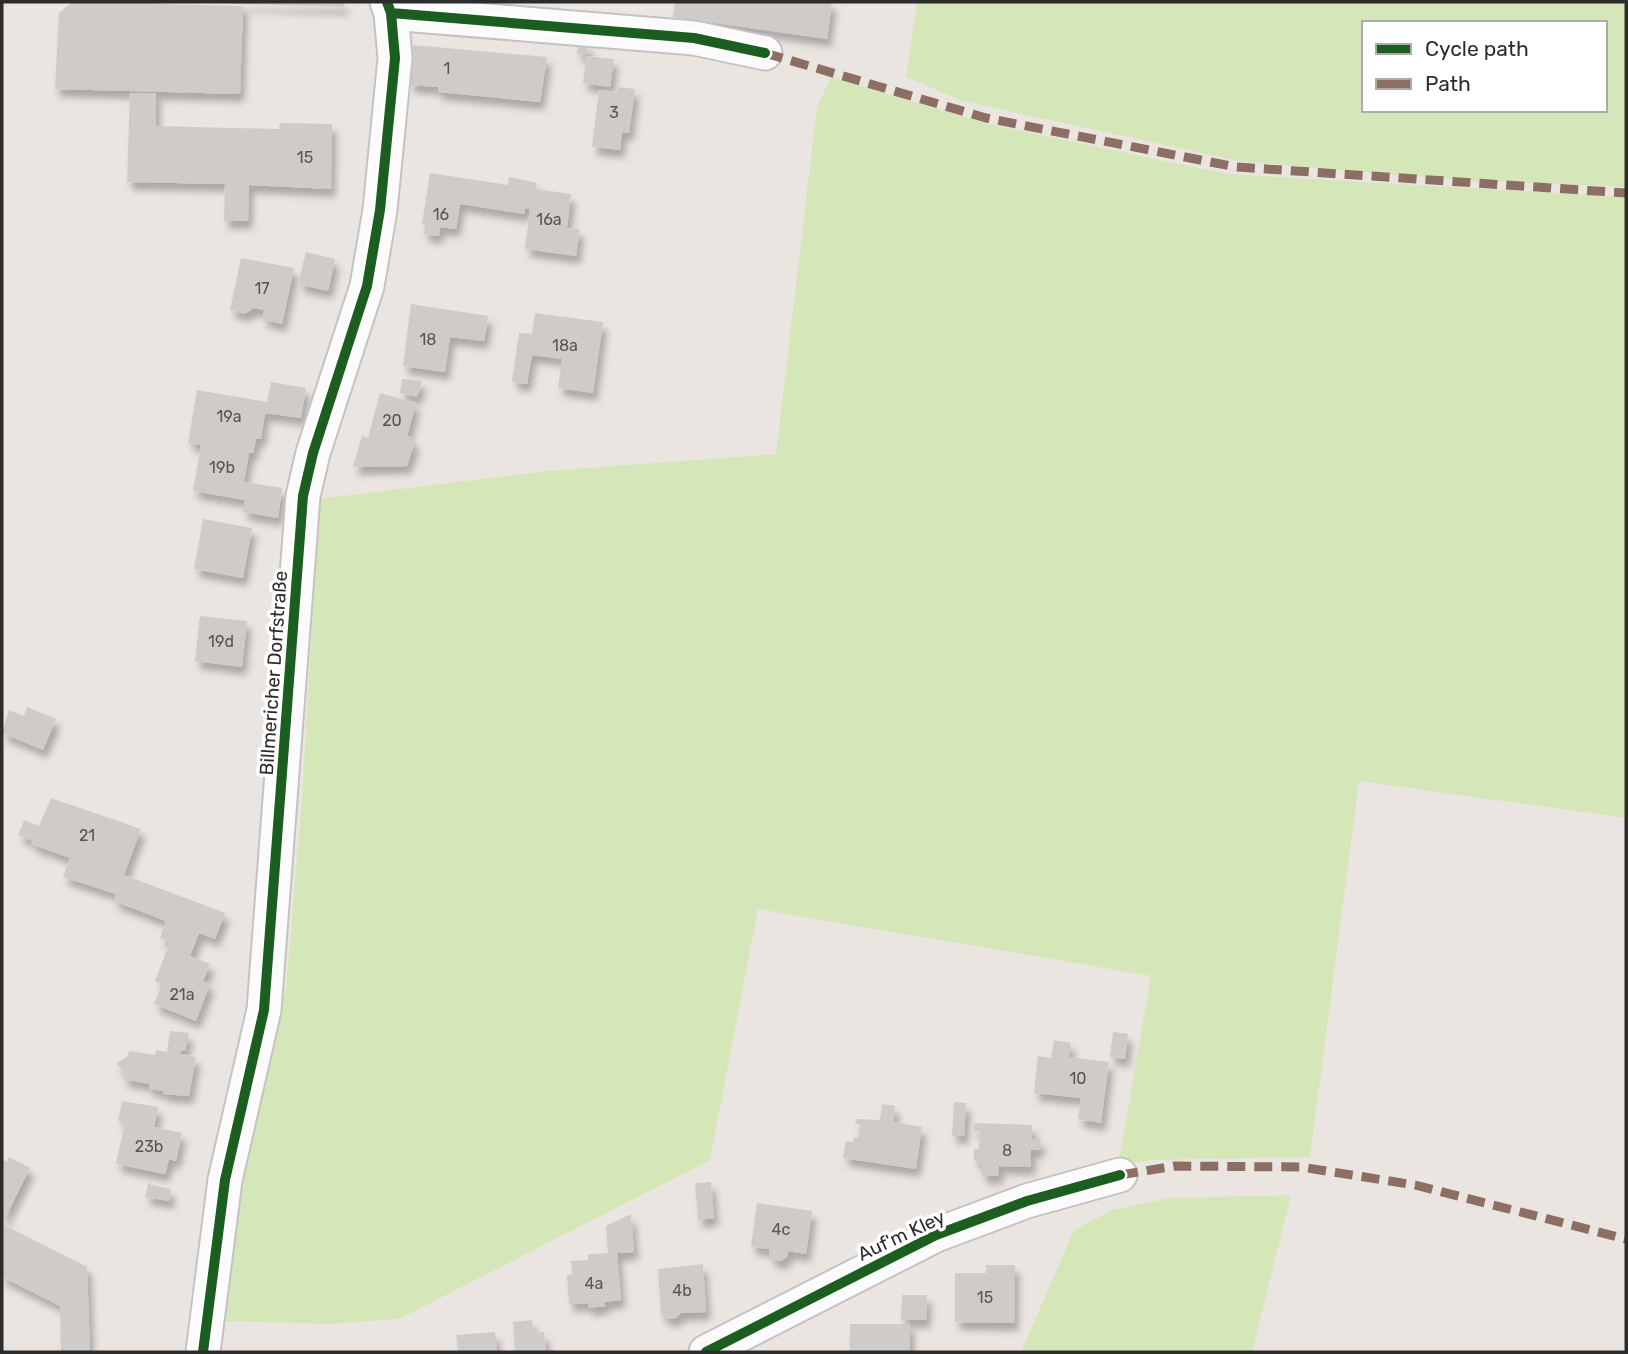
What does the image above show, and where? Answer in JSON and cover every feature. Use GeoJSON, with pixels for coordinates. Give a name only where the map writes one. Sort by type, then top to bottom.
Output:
{"type":"FeatureCollection","features":[{"type":"Feature","properties":{"kind":"street"},"geometry":{"type":"LineString","coordinates":[[389,8],[694,38],[765,53]]}},
{"type":"Feature","properties":{"kind":"street","name":"Billmericher Dorfstraße"},"geometry":{"type":"LineString","coordinates":[[203,1352],[225,1180],[264,1010],[303,496],[313,453],[368,286],[380,210],[395,58],[389,8]]}},
{"type":"Feature","properties":{"kind":"street","name":"Auf'm Kley"},"geometry":{"type":"LineString","coordinates":[[706,1352],[936,1235],[1027,1201],[1120,1175]]}},
{"type":"Feature","properties":{"kind":"green space"},"geometry":{"type":"Polygon","coordinates":[[[917,2],[1626,2],[1626,187],[1458,180],[1238,161],[962,101],[906,77],[917,2]]]}},
{"type":"Feature","properties":{"kind":"green space"},"geometry":{"type":"Polygon","coordinates":[[[831,77],[988,124],[1227,174],[1626,197],[1626,818],[1359,781],[1310,1157],[1151,1160],[1118,1166],[1151,976],[758,909],[710,1160],[399,1319],[330,1324],[223,1321],[239,1182],[286,988],[302,800],[319,499],[547,471],[776,454],[817,107],[831,77]]]}},
{"type":"Feature","properties":{"kind":"green space"},"geometry":{"type":"Polygon","coordinates":[[[1291,1195],[1252,1352],[1021,1352],[1074,1230],[1112,1210],[1169,1198],[1291,1195]]]}},
{"type":"Feature","properties":{"kind":"building"},"geometry":{"type":"Polygon","coordinates":[[[344,2],[344,7],[234,4],[344,2]]]}},
{"type":"Feature","properties":{"kind":"building"},"geometry":{"type":"Polygon","coordinates":[[[675,2],[832,2],[827,39],[673,17],[675,2]]]}},
{"type":"Feature","properties":{"kind":"building"},"geometry":{"type":"Polygon","coordinates":[[[71,3],[243,6],[240,94],[55,89],[59,13],[71,3]]]}},
{"type":"Feature","properties":{"kind":"building"},"geometry":{"type":"Polygon","coordinates":[[[578,43],[588,44],[587,55],[577,54],[578,43]]]}},
{"type":"Feature","properties":{"kind":"building"},"geometry":{"type":"Polygon","coordinates":[[[413,45],[547,57],[540,102],[438,92],[438,87],[409,85],[413,45]]]}},
{"type":"Feature","properties":{"kind":"building"},"geometry":{"type":"Polygon","coordinates":[[[586,56],[614,59],[610,87],[583,83],[586,56]]]}},
{"type":"Feature","properties":{"kind":"building"},"geometry":{"type":"Polygon","coordinates":[[[618,87],[635,89],[629,133],[622,132],[620,150],[592,147],[599,90],[617,92],[618,87]]]}},
{"type":"Feature","properties":{"kind":"building"},"geometry":{"type":"Polygon","coordinates":[[[130,93],[156,93],[156,126],[279,129],[280,123],[332,124],[331,189],[249,185],[248,221],[224,221],[225,184],[127,182],[130,93]]]}},
{"type":"Feature","properties":{"kind":"building"},"geometry":{"type":"Polygon","coordinates":[[[430,173],[508,185],[509,177],[537,183],[536,189],[571,194],[567,228],[580,229],[576,256],[525,249],[530,209],[525,208],[524,214],[460,204],[456,229],[440,227],[439,236],[424,234],[425,225],[422,224],[430,173]]]}},
{"type":"Feature","properties":{"kind":"building"},"geometry":{"type":"Polygon","coordinates":[[[306,252],[335,259],[328,291],[298,284],[306,252]]]}},
{"type":"Feature","properties":{"kind":"building"},"geometry":{"type":"Polygon","coordinates":[[[241,258],[294,268],[282,324],[262,319],[264,310],[253,308],[245,314],[230,310],[241,258]]]}},
{"type":"Feature","properties":{"kind":"building"},"geometry":{"type":"Polygon","coordinates":[[[411,304],[488,316],[484,341],[450,337],[445,372],[403,366],[411,304]]]}},
{"type":"Feature","properties":{"kind":"building"},"geometry":{"type":"Polygon","coordinates":[[[535,313],[603,322],[593,393],[558,388],[562,359],[532,355],[527,384],[512,382],[519,333],[532,334],[535,313]]]}},
{"type":"Feature","properties":{"kind":"building"},"geometry":{"type":"Polygon","coordinates":[[[402,379],[422,381],[417,397],[400,393],[402,379]]]}},
{"type":"Feature","properties":{"kind":"building"},"geometry":{"type":"Polygon","coordinates":[[[271,382],[306,388],[301,418],[265,413],[261,439],[256,439],[253,453],[249,453],[244,482],[282,488],[278,518],[243,512],[245,500],[193,491],[201,445],[188,443],[197,390],[267,402],[271,382]]]}},
{"type":"Feature","properties":{"kind":"building"},"geometry":{"type":"Polygon","coordinates":[[[380,393],[416,403],[407,436],[415,442],[407,466],[353,467],[362,436],[368,438],[380,393]]]}},
{"type":"Feature","properties":{"kind":"building"},"geometry":{"type":"Polygon","coordinates":[[[203,519],[252,528],[243,578],[194,569],[203,519]]]}},
{"type":"Feature","properties":{"kind":"building"},"geometry":{"type":"Polygon","coordinates":[[[200,616],[247,621],[242,667],[195,661],[200,616]]]}},
{"type":"Feature","properties":{"kind":"building"},"geometry":{"type":"Polygon","coordinates":[[[27,707],[56,719],[43,750],[2,733],[9,710],[24,716],[27,707]]]}},
{"type":"Feature","properties":{"kind":"building"},"geometry":{"type":"Polygon","coordinates":[[[51,798],[141,829],[124,875],[225,913],[215,939],[199,933],[190,956],[210,964],[203,981],[210,984],[196,1021],[154,1004],[162,984],[155,981],[170,942],[160,938],[166,921],[114,901],[116,894],[63,877],[70,858],[31,844],[33,841],[18,835],[24,820],[39,826],[51,798]]]}},
{"type":"Feature","properties":{"kind":"building"},"geometry":{"type":"Polygon","coordinates":[[[170,1031],[189,1033],[185,1051],[181,1050],[181,1054],[196,1057],[189,1096],[163,1094],[164,1091],[149,1089],[150,1084],[123,1079],[125,1073],[116,1063],[127,1057],[129,1051],[155,1055],[156,1050],[167,1052],[170,1031]]]}},
{"type":"Feature","properties":{"kind":"building"},"geometry":{"type":"Polygon","coordinates":[[[1113,1032],[1128,1034],[1125,1059],[1110,1057],[1113,1032]]]}},
{"type":"Feature","properties":{"kind":"building"},"geometry":{"type":"Polygon","coordinates":[[[1054,1040],[1071,1043],[1069,1057],[1109,1062],[1101,1123],[1078,1119],[1081,1098],[1034,1093],[1038,1056],[1051,1058],[1054,1040]]]}},
{"type":"Feature","properties":{"kind":"building"},"geometry":{"type":"Polygon","coordinates":[[[122,1101],[158,1107],[154,1127],[182,1133],[176,1161],[169,1159],[165,1174],[116,1164],[125,1122],[118,1121],[122,1101]]]}},
{"type":"Feature","properties":{"kind":"building"},"geometry":{"type":"Polygon","coordinates":[[[954,1102],[966,1103],[964,1136],[952,1136],[954,1102]]]}},
{"type":"Feature","properties":{"kind":"building"},"geometry":{"type":"Polygon","coordinates":[[[882,1104],[895,1106],[893,1122],[922,1127],[916,1169],[843,1158],[846,1141],[853,1142],[854,1137],[858,1138],[860,1125],[855,1124],[856,1119],[880,1120],[882,1104]]]}},
{"type":"Feature","properties":{"kind":"building"},"geometry":{"type":"Polygon","coordinates":[[[974,1123],[1032,1125],[1032,1139],[1040,1139],[1040,1150],[1031,1150],[1031,1167],[999,1166],[999,1176],[982,1176],[982,1165],[974,1160],[974,1149],[979,1149],[980,1131],[974,1131],[974,1123]]]}},
{"type":"Feature","properties":{"kind":"building"},"geometry":{"type":"Polygon","coordinates":[[[9,1157],[30,1168],[2,1224],[2,1159],[7,1162],[9,1157]]]}},
{"type":"Feature","properties":{"kind":"building"},"geometry":{"type":"Polygon","coordinates":[[[711,1182],[714,1218],[698,1220],[695,1183],[711,1182]]]}},
{"type":"Feature","properties":{"kind":"building"},"geometry":{"type":"Polygon","coordinates":[[[148,1184],[171,1189],[169,1201],[145,1197],[148,1184]]]}},
{"type":"Feature","properties":{"kind":"building"},"geometry":{"type":"Polygon","coordinates":[[[757,1203],[812,1211],[806,1254],[788,1251],[787,1257],[781,1261],[773,1260],[769,1254],[770,1249],[751,1247],[757,1203]]]}},
{"type":"Feature","properties":{"kind":"building"},"geometry":{"type":"Polygon","coordinates":[[[631,1214],[634,1252],[617,1253],[621,1300],[588,1308],[588,1303],[569,1304],[567,1275],[572,1275],[571,1261],[588,1260],[588,1254],[608,1253],[606,1226],[631,1214]]]}},
{"type":"Feature","properties":{"kind":"building"},"geometry":{"type":"Polygon","coordinates":[[[2,1224],[87,1267],[90,1352],[61,1352],[60,1306],[2,1277],[2,1224]]]}},
{"type":"Feature","properties":{"kind":"building"},"geometry":{"type":"Polygon","coordinates":[[[703,1264],[706,1312],[681,1313],[676,1318],[669,1319],[661,1314],[658,1269],[703,1264]]]}},
{"type":"Feature","properties":{"kind":"building"},"geometry":{"type":"Polygon","coordinates":[[[986,1265],[1015,1265],[1014,1323],[955,1322],[955,1273],[986,1273],[986,1265]]]}},
{"type":"Feature","properties":{"kind":"building"},"geometry":{"type":"Polygon","coordinates":[[[902,1295],[927,1295],[926,1320],[901,1320],[902,1295]]]}},
{"type":"Feature","properties":{"kind":"building"},"geometry":{"type":"Polygon","coordinates":[[[532,1320],[533,1333],[544,1332],[546,1352],[515,1352],[513,1322],[532,1320]]]}},
{"type":"Feature","properties":{"kind":"building"},"geometry":{"type":"Polygon","coordinates":[[[850,1324],[910,1324],[910,1352],[850,1352],[850,1324]]]}},
{"type":"Feature","properties":{"kind":"building"},"geometry":{"type":"Polygon","coordinates":[[[495,1332],[497,1352],[458,1352],[456,1335],[495,1332]]]}},
{"type":"Feature","properties":{"kind":"marked path"},"geometry":{"type":"LineString","coordinates":[[765,53],[986,118],[1236,167],[1626,193]]}},
{"type":"Feature","properties":{"kind":"marked path"},"geometry":{"type":"LineString","coordinates":[[1120,1175],[1175,1166],[1301,1167],[1415,1185],[1626,1239]]}},
{"type":"Feature","properties":{"kind":"cycle path"},"geometry":{"type":"LineString","coordinates":[[203,1352],[225,1180],[264,1010],[303,496],[313,453],[367,286],[380,210],[395,58],[391,13],[387,2]]}},
{"type":"Feature","properties":{"kind":"cycle path"},"geometry":{"type":"LineString","coordinates":[[391,13],[694,38],[765,53]]}},
{"type":"Feature","properties":{"kind":"cycle path"},"geometry":{"type":"LineString","coordinates":[[706,1352],[936,1235],[1027,1201],[1120,1175]]}}]}
